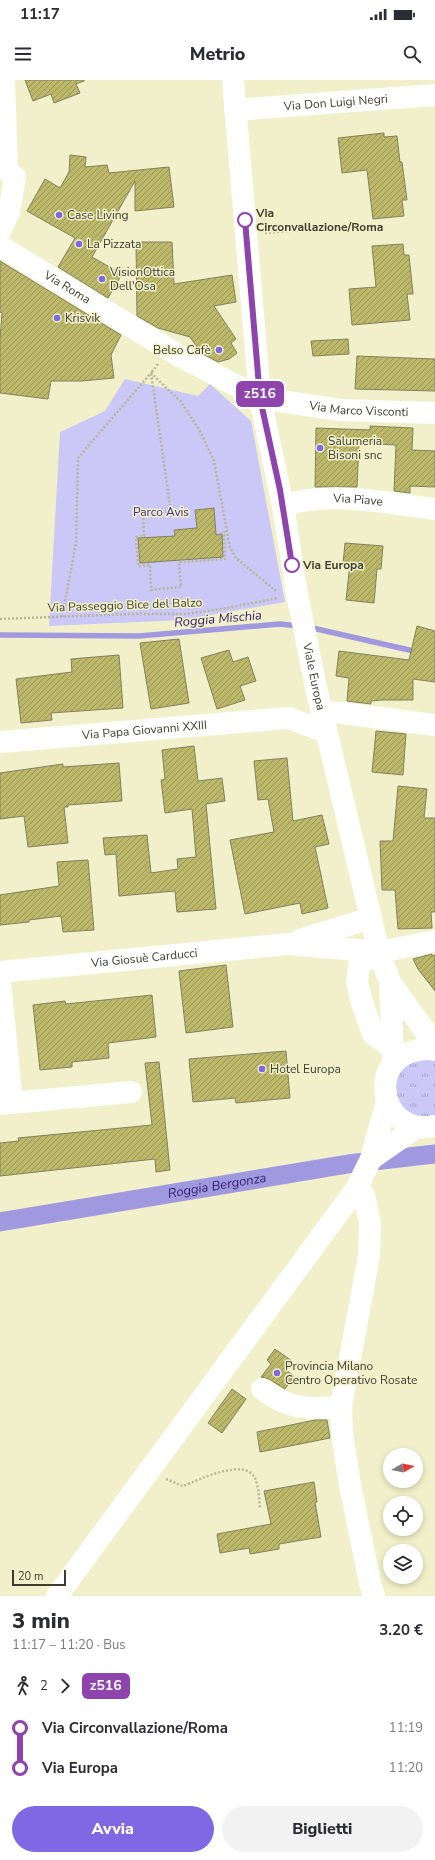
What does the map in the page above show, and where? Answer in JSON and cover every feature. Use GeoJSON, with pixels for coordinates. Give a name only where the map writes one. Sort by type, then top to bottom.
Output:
{"type":"FeatureCollection","features":[{"type":"Feature","properties":{"kind":"street"},"geometry":{"type":"LineString","coordinates":[[0,231],[9,212],[15,177],[7,170],[4,80]]}},
{"type":"Feature","properties":{"kind":"street","name":"Viale Europa"},"geometry":{"type":"LineString","coordinates":[[232,80],[260,398],[282,506],[303,627],[379,952],[390,982],[435,1045]]}},
{"type":"Feature","properties":{"kind":"street","name":"Via Don Luigi Negri"},"geometry":{"type":"LineString","coordinates":[[235,110],[435,95]]}},
{"type":"Feature","properties":{"kind":"street","name":"Via Roma"},"geometry":{"type":"LineString","coordinates":[[0,246],[168,349],[260,398]]}},
{"type":"Feature","properties":{"kind":"street","name":"Via Marco Visconti"},"geometry":{"type":"LineString","coordinates":[[260,398],[340,410],[435,413]]}},
{"type":"Feature","properties":{"kind":"street","name":"Via Piave"},"geometry":{"type":"LineString","coordinates":[[282,506],[298,501],[332,497],[435,509]]}},
{"type":"Feature","properties":{"kind":"street"},"geometry":{"type":"LineString","coordinates":[[289,718],[294,710],[342,713],[435,725]]}},
{"type":"Feature","properties":{"kind":"street"},"geometry":{"type":"LineString","coordinates":[[289,718],[322,712]]}},
{"type":"Feature","properties":{"kind":"street","name":"Via Papa Giovanni XXIII"},"geometry":{"type":"LineString","coordinates":[[0,742],[289,718]]}},
{"type":"Feature","properties":{"kind":"street","name":"Via Giosuè Carducci"},"geometry":{"type":"LineString","coordinates":[[288,944],[371,918]]}},
{"type":"Feature","properties":{"kind":"street"},"geometry":{"type":"LineString","coordinates":[[393,1055],[373,1034],[362,1003],[357,982],[359,965],[379,952],[435,941]]}},
{"type":"Feature","properties":{"kind":"street","name":"Via Giosuè Carducci"},"geometry":{"type":"LineString","coordinates":[[0,972],[288,944],[379,952]]}},
{"type":"Feature","properties":{"kind":"street"},"geometry":{"type":"LineString","coordinates":[[0,982],[6,1103],[131,1092]]}},
{"type":"Feature","properties":{"kind":"street","name":"Viale Europa"},"geometry":{"type":"LineString","coordinates":[[390,982],[393,1055]]}},
{"type":"Feature","properties":{"kind":"street"},"geometry":{"type":"LineString","coordinates":[[393,1055],[421,1049],[435,1050]]}},
{"type":"Feature","properties":{"kind":"street"},"geometry":{"type":"LineString","coordinates":[[57,1596],[356,1189],[371,1159],[387,1101],[385,1081],[393,1055]]}},
{"type":"Feature","properties":{"kind":"street"},"geometry":{"type":"LineString","coordinates":[[387,1101],[398,1118],[407,1124],[426,1126]]}},
{"type":"Feature","properties":{"kind":"street"},"geometry":{"type":"LineString","coordinates":[[371,1159],[426,1126]]}},
{"type":"Feature","properties":{"kind":"street"},"geometry":{"type":"LineString","coordinates":[[356,1189],[364,1195],[370,1223],[369,1256],[341,1407],[342,1434],[350,1485],[374,1596]]}},
{"type":"Feature","properties":{"kind":"street"},"geometry":{"type":"LineString","coordinates":[[262,1389],[291,1406],[318,1408],[341,1407]]}},
{"type":"Feature","properties":{"kind":"path"},"geometry":{"type":"LineString","coordinates":[[260,233],[314,229]]}},
{"type":"Feature","properties":{"kind":"path"},"geometry":{"type":"LineString","coordinates":[[62,617],[76,543],[78,458],[151,373],[168,349]]}},
{"type":"Feature","properties":{"kind":"path"},"geometry":{"type":"LineString","coordinates":[[151,373],[181,402],[200,431],[214,461],[227,532],[224,532],[225,559],[179,562],[181,587],[151,590],[150,565],[138,566],[136,537],[144,536],[143,514],[172,512],[151,373]]}},
{"type":"Feature","properties":{"kind":"path","name":"Via Passeggio Bice del Balzo"},"geometry":{"type":"LineString","coordinates":[[0,619],[184,614],[222,609],[283,597],[236,558],[230,548],[227,532]]}},
{"type":"Feature","properties":{"kind":"path"},"geometry":{"type":"LineString","coordinates":[[151,1468],[171,1482],[183,1486],[231,1469],[243,1469],[254,1476],[258,1486],[260,1509]]}},
{"type":"Feature","properties":{"kind":"green space","name":"Parco Avis"},"geometry":{"type":"Polygon","coordinates":[[[125,379],[198,396],[210,384],[251,421],[285,602],[183,620],[49,626],[60,432],[105,411],[125,379]]]}},
{"type":"Feature","properties":{"kind":"green space"},"geometry":{"type":"Polygon","coordinates":[[[435,1058],[435,1116],[412,1116],[398,1104],[395,1075],[408,1061],[435,1058]]]}},
{"type":"Feature","properties":{"kind":"building"},"geometry":{"type":"Polygon","coordinates":[[[25,80],[84,81],[76,84],[80,93],[54,103],[51,94],[33,101],[25,80]]]}},
{"type":"Feature","properties":{"kind":"building"},"geometry":{"type":"Polygon","coordinates":[[[384,133],[384,137],[397,136],[407,200],[402,200],[404,216],[373,219],[367,170],[342,173],[338,138],[384,133]]]}},
{"type":"Feature","properties":{"kind":"building"},"geometry":{"type":"Polygon","coordinates":[[[70,155],[86,157],[85,167],[107,165],[109,173],[169,167],[174,207],[135,211],[135,181],[92,257],[122,274],[108,298],[58,267],[75,238],[27,211],[45,179],[60,188],[69,172],[70,155]]]}},
{"type":"Feature","properties":{"kind":"building"},"geometry":{"type":"Polygon","coordinates":[[[136,242],[172,242],[174,284],[232,275],[236,302],[214,306],[236,339],[231,343],[237,353],[229,359],[218,362],[201,353],[190,337],[158,328],[137,316],[136,242]]]}},
{"type":"Feature","properties":{"kind":"building"},"geometry":{"type":"Polygon","coordinates":[[[403,244],[404,255],[409,255],[413,294],[407,294],[410,320],[352,325],[349,289],[376,287],[372,246],[403,244]]]}},
{"type":"Feature","properties":{"kind":"building"},"geometry":{"type":"Polygon","coordinates":[[[0,261],[121,335],[111,355],[114,378],[82,381],[51,381],[48,399],[0,393],[0,339],[2,313],[0,312],[0,261]]]}},
{"type":"Feature","properties":{"kind":"building"},"geometry":{"type":"Polygon","coordinates":[[[348,339],[349,354],[313,356],[311,341],[348,339]]]}},
{"type":"Feature","properties":{"kind":"building"},"geometry":{"type":"Polygon","coordinates":[[[357,356],[435,359],[435,391],[355,389],[357,356]]]}},
{"type":"Feature","properties":{"kind":"building"},"geometry":{"type":"Polygon","coordinates":[[[370,426],[413,428],[412,450],[435,451],[435,487],[410,486],[410,493],[394,491],[396,445],[359,443],[357,487],[315,487],[316,428],[370,430],[370,426]]]}},
{"type":"Feature","properties":{"kind":"building"},"geometry":{"type":"Polygon","coordinates":[[[214,508],[216,535],[222,534],[223,557],[140,563],[138,538],[175,536],[174,530],[197,528],[195,510],[214,508]]]}},
{"type":"Feature","properties":{"kind":"building"},"geometry":{"type":"Polygon","coordinates":[[[345,543],[383,546],[381,569],[377,569],[374,603],[346,600],[350,564],[343,564],[345,543]]]}},
{"type":"Feature","properties":{"kind":"building"},"geometry":{"type":"Polygon","coordinates":[[[417,626],[435,631],[435,682],[413,679],[413,700],[371,701],[371,704],[347,701],[349,678],[336,676],[339,651],[409,660],[417,626]]]}},
{"type":"Feature","properties":{"kind":"building"},"geometry":{"type":"Polygon","coordinates":[[[179,639],[189,703],[151,709],[140,643],[179,639]]]}},
{"type":"Feature","properties":{"kind":"building"},"geometry":{"type":"Polygon","coordinates":[[[229,650],[233,662],[248,657],[256,681],[240,686],[245,700],[217,709],[201,658],[229,650]]]}},
{"type":"Feature","properties":{"kind":"building"},"geometry":{"type":"Polygon","coordinates":[[[119,655],[123,708],[51,713],[52,720],[21,723],[16,679],[72,672],[71,659],[119,655]]]}},
{"type":"Feature","properties":{"kind":"building"},"geometry":{"type":"Polygon","coordinates":[[[376,731],[406,734],[403,775],[372,772],[376,731]]]}},
{"type":"Feature","properties":{"kind":"building"},"geometry":{"type":"Polygon","coordinates":[[[194,746],[198,781],[222,778],[225,801],[206,804],[216,909],[177,912],[175,891],[119,896],[116,854],[105,855],[103,838],[147,835],[151,873],[178,869],[177,859],[196,857],[192,809],[165,813],[161,780],[165,779],[162,750],[194,746]]]}},
{"type":"Feature","properties":{"kind":"building"},"geometry":{"type":"Polygon","coordinates":[[[287,758],[293,821],[322,815],[329,844],[315,847],[328,908],[302,914],[300,903],[245,914],[230,840],[274,832],[268,799],[258,800],[254,761],[287,758]]]}},
{"type":"Feature","properties":{"kind":"building"},"geometry":{"type":"Polygon","coordinates":[[[119,763],[122,801],[68,805],[68,807],[64,807],[68,843],[28,847],[24,816],[0,819],[0,773],[63,764],[63,767],[119,763]]]}},
{"type":"Feature","properties":{"kind":"building"},"geometry":{"type":"Polygon","coordinates":[[[398,786],[427,789],[424,818],[435,818],[435,912],[431,912],[432,928],[398,929],[395,890],[382,890],[380,841],[393,841],[398,786]]]}},
{"type":"Feature","properties":{"kind":"building"},"geometry":{"type":"Polygon","coordinates":[[[88,860],[94,930],[63,932],[61,916],[29,920],[29,922],[0,925],[0,895],[59,886],[57,862],[88,860]]]}},
{"type":"Feature","properties":{"kind":"building"},"geometry":{"type":"Polygon","coordinates":[[[432,954],[432,956],[435,955],[435,991],[418,969],[413,959],[432,954]]]}},
{"type":"Feature","properties":{"kind":"building"},"geometry":{"type":"Polygon","coordinates":[[[226,965],[233,1027],[186,1033],[179,971],[226,965]]]}},
{"type":"Feature","properties":{"kind":"building"},"geometry":{"type":"Polygon","coordinates":[[[152,995],[156,1037],[108,1043],[109,1058],[72,1062],[72,1067],[40,1070],[33,1005],[65,1001],[66,1004],[152,995]]]}},
{"type":"Feature","properties":{"kind":"building"},"geometry":{"type":"Polygon","coordinates":[[[286,1051],[290,1098],[236,1103],[235,1098],[193,1102],[189,1059],[286,1051]]]}},
{"type":"Feature","properties":{"kind":"building"},"geometry":{"type":"Polygon","coordinates":[[[159,1062],[170,1170],[156,1172],[155,1159],[0,1176],[0,1143],[19,1141],[18,1138],[152,1125],[145,1063],[159,1062]]]}},
{"type":"Feature","properties":{"kind":"building","name":"Provincia Milano Centro Operativo Rosate"},"geometry":{"type":"Polygon","coordinates":[[[275,1349],[292,1361],[286,1370],[294,1376],[285,1389],[269,1379],[261,1377],[271,1364],[267,1360],[275,1349]]]}},
{"type":"Feature","properties":{"kind":"building"},"geometry":{"type":"Polygon","coordinates":[[[232,1389],[246,1399],[222,1433],[208,1423],[232,1389]]]}},
{"type":"Feature","properties":{"kind":"building"},"geometry":{"type":"Polygon","coordinates":[[[315,1420],[327,1420],[330,1438],[260,1452],[257,1432],[315,1420]]]}},
{"type":"Feature","properties":{"kind":"building"},"geometry":{"type":"Polygon","coordinates":[[[314,1482],[317,1502],[315,1502],[321,1537],[279,1544],[279,1549],[250,1554],[249,1548],[220,1553],[217,1534],[271,1524],[264,1491],[314,1482]]]}},
{"type":"Feature","properties":{"kind":"waterway","name":"Roggia Mischia"},"geometry":{"type":"LineString","coordinates":[[0,635],[139,636],[280,624],[299,626]]}},
{"type":"Feature","properties":{"kind":"waterway","name":"Roggia Mischia"},"geometry":{"type":"LineString","coordinates":[[308,627],[418,652]]}},
{"type":"Feature","properties":{"kind":"waterway","name":"Roggia Bergonza"},"geometry":{"type":"LineString","coordinates":[[0,1222],[348,1164],[435,1154]]}},
{"type":"Feature","properties":{"kind":"bus line","name":"z516"},"geometry":{"type":"LineString","coordinates":[[245,220],[260,398],[280,490],[292,565]]}},
{"type":"Feature","properties":{"kind":"place","name":"Case Living"},"geometry":{"type":"Point","coordinates":[59,215]}},
{"type":"Feature","properties":{"kind":"place","name":"Via Circonvallazione/Roma"},"geometry":{"type":"Point","coordinates":[245,220]}},
{"type":"Feature","properties":{"kind":"place","name":"La Pizzata"},"geometry":{"type":"Point","coordinates":[79,244]}},
{"type":"Feature","properties":{"kind":"place","name":"VisionOttica Dell'Osa"},"geometry":{"type":"Point","coordinates":[102,279]}},
{"type":"Feature","properties":{"kind":"place","name":"Krisvik"},"geometry":{"type":"Point","coordinates":[57,318]}},
{"type":"Feature","properties":{"kind":"place","name":"Belso Cafè"},"geometry":{"type":"Point","coordinates":[219,350]}},
{"type":"Feature","properties":{"kind":"place","name":"Salumeria Bisoni snc"},"geometry":{"type":"Point","coordinates":[320,448]}},
{"type":"Feature","properties":{"kind":"place","name":"Via Europa"},"geometry":{"type":"Point","coordinates":[292,565]}},
{"type":"Feature","properties":{"kind":"place","name":"Hotel Europa"},"geometry":{"type":"Point","coordinates":[262,1069]}},
{"type":"Feature","properties":{"kind":"place","name":"Provincia Milano Centro Operativo Rosate"},"geometry":{"type":"Point","coordinates":[277,1373]}}]}
